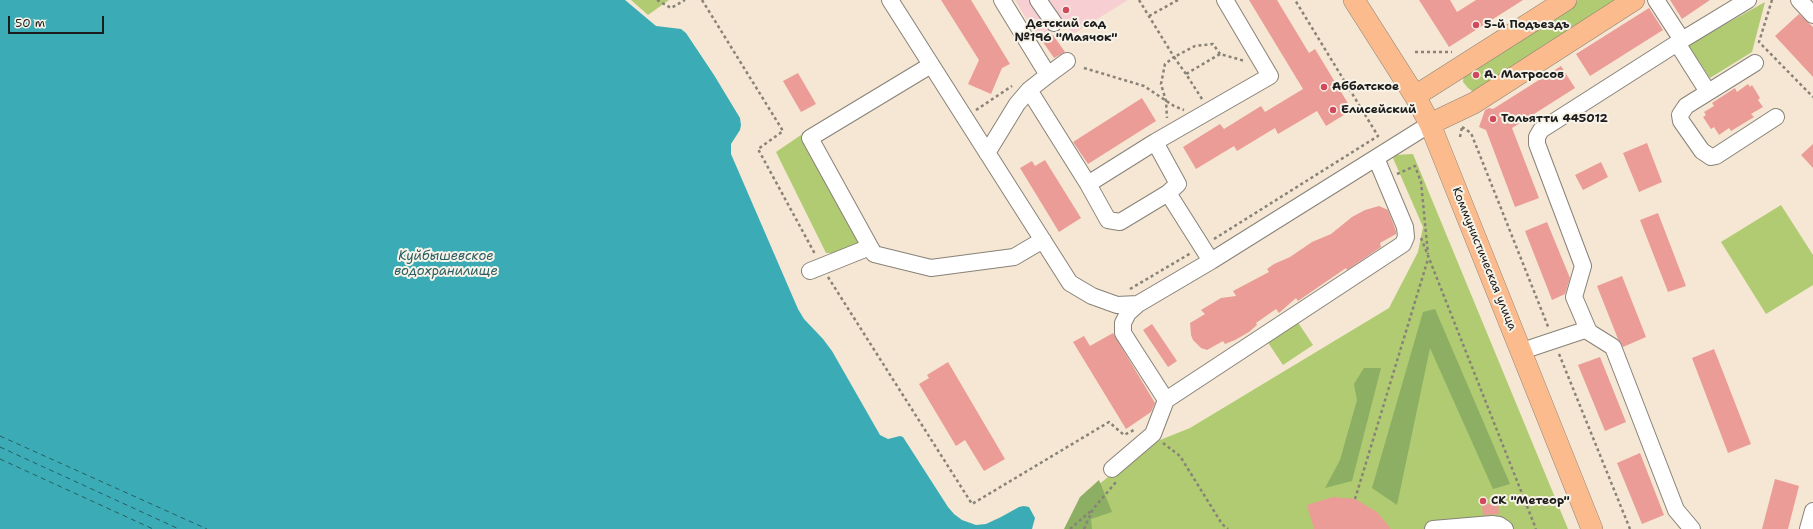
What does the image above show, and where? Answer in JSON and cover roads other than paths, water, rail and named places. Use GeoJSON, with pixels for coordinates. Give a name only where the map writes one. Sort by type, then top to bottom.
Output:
{"type":"FeatureCollection","features":[{"type":"Feature","properties":{"kind":"main road","name":"Коммунистическая улица"},"geometry":{"type":"LineString","coordinates":[[1354,0],[1415,96],[1430,124],[1592,529]]}},
{"type":"Feature","properties":{"kind":"main road"},"geometry":{"type":"LineString","coordinates":[[1415,96],[1566,0]]}},
{"type":"Feature","properties":{"kind":"main road"},"geometry":{"type":"LineString","coordinates":[[1430,124],[1474,103],[1634,0]]}},
{"type":"Feature","properties":{"kind":"lane"},"geometry":{"type":"LineString","coordinates":[[890,0],[1070,283],[1092,296],[1117,305],[1138,304]]}},
{"type":"Feature","properties":{"kind":"lane"},"geometry":{"type":"LineString","coordinates":[[1002,0],[1048,75]]}},
{"type":"Feature","properties":{"kind":"lane"},"geometry":{"type":"LineString","coordinates":[[1038,0],[1054,24]]}},
{"type":"Feature","properties":{"kind":"lane"},"geometry":{"type":"LineString","coordinates":[[1088,184],[1159,140],[1270,76],[1225,0]]}},
{"type":"Feature","properties":{"kind":"lane"},"geometry":{"type":"LineString","coordinates":[[1656,0],[1708,92]]}},
{"type":"Feature","properties":{"kind":"lane"},"geometry":{"type":"LineString","coordinates":[[1685,528],[1676,510],[1613,347],[1589,332],[1574,297],[1583,266],[1537,144],[1537,137],[1541,130],[1548,125],[1748,0]]}},
{"type":"Feature","properties":{"kind":"lane"},"geometry":{"type":"LineString","coordinates":[[1799,0],[1813,15]]}},
{"type":"Feature","properties":{"kind":"lane"},"geometry":{"type":"LineString","coordinates":[[987,152],[1017,104],[1022,88],[1048,75],[1067,61]]}},
{"type":"Feature","properties":{"kind":"lane"},"geometry":{"type":"LineString","coordinates":[[1755,63],[1686,106],[1680,115],[1681,121],[1702,151],[1711,157],[1716,156],[1776,117]]}},
{"type":"Feature","properties":{"kind":"lane"},"geometry":{"type":"LineString","coordinates":[[931,65],[810,138],[874,254],[931,268],[1014,257],[1043,240]]}},
{"type":"Feature","properties":{"kind":"lane"},"geometry":{"type":"LineString","coordinates":[[1022,88],[1088,184],[1108,220],[1120,222],[1168,193],[1178,184],[1159,140]]}},
{"type":"Feature","properties":{"kind":"lane"},"geometry":{"type":"LineString","coordinates":[[1166,400],[1123,333],[1123,323],[1128,313],[1138,304],[1211,261],[1430,124]]}},
{"type":"Feature","properties":{"kind":"lane"},"geometry":{"type":"LineString","coordinates":[[1112,469],[1153,434],[1166,400],[1403,244],[1406,237],[1404,227],[1376,158]]}},
{"type":"Feature","properties":{"kind":"lane"},"geometry":{"type":"LineString","coordinates":[[1168,193],[1211,261]]}},
{"type":"Feature","properties":{"kind":"lane"},"geometry":{"type":"LineString","coordinates":[[816,269],[870,247]]}},
{"type":"Feature","properties":{"kind":"lane"},"geometry":{"type":"LineString","coordinates":[[1522,351],[1588,329]]}},
{"type":"Feature","properties":{"kind":"lane"},"geometry":{"type":"LineString","coordinates":[[1808,529],[1813,511]]}},
{"type":"Feature","properties":{"kind":"lane"},"geometry":{"type":"LineString","coordinates":[[1433,529],[1492,524],[1499,525],[1505,529]]}},
{"type":"Feature","properties":{"kind":"water","name":"Куйбышевское водохранилище"},"geometry":{"type":"Polygon","coordinates":[[[0,0],[625,0],[656,26],[681,29],[686,33],[740,118],[740,130],[731,144],[731,154],[798,309],[804,319],[832,351],[880,435],[888,439],[900,436],[903,437],[948,507],[962,520],[976,525],[986,524],[1019,507],[1024,506],[1029,507],[1035,518],[1032,529],[0,529],[0,0]]]}},
{"type":"Feature","properties":{"kind":"place","name":"Детский сад №196 \"Маячок\""},"geometry":{"type":"Point","coordinates":[1066,10]}},
{"type":"Feature","properties":{"kind":"place","name":"5-й Подъездъ"},"geometry":{"type":"Point","coordinates":[1476,25]}},
{"type":"Feature","properties":{"kind":"place","name":"А. Матросов"},"geometry":{"type":"Point","coordinates":[1476,75]}},
{"type":"Feature","properties":{"kind":"place","name":"Аббатское"},"geometry":{"type":"Point","coordinates":[1324,87]}},
{"type":"Feature","properties":{"kind":"place","name":"Елисейский"},"geometry":{"type":"Point","coordinates":[1333,110]}},
{"type":"Feature","properties":{"kind":"place","name":"Тольятти 445012"},"geometry":{"type":"Point","coordinates":[1493,119]}},
{"type":"Feature","properties":{"kind":"place","name":"СК \"Метеор\""},"geometry":{"type":"Point","coordinates":[1483,501]}}]}
